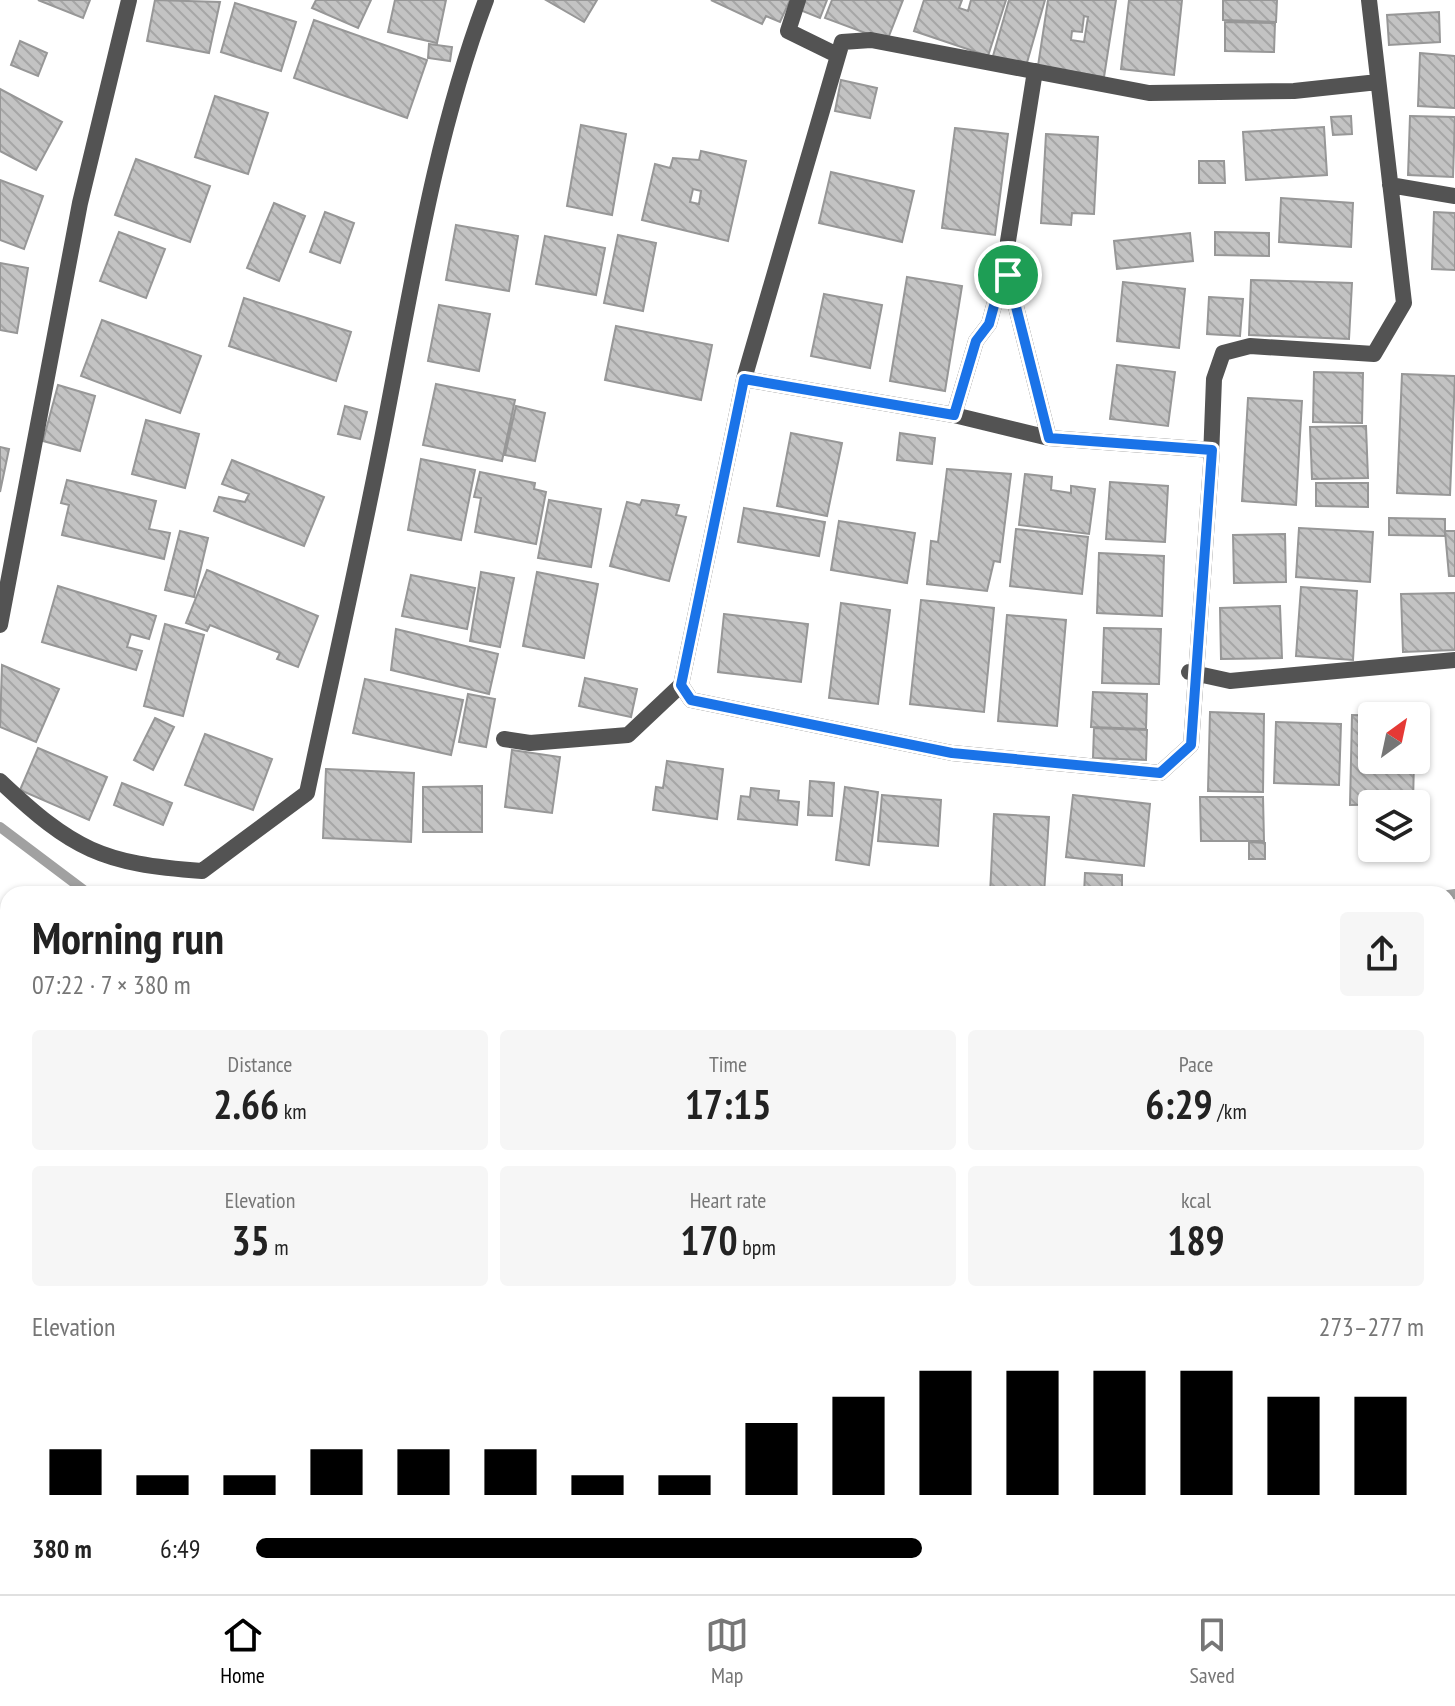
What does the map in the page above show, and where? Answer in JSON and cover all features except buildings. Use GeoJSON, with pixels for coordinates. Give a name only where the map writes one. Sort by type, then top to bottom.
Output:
{"type":"FeatureCollection","features":[{"type":"Feature","properties":{"kind":"street"},"geometry":{"type":"LineString","coordinates":[[0,625],[80,203],[129,0]]}},
{"type":"Feature","properties":{"kind":"street"},"geometry":{"type":"LineString","coordinates":[[0,781],[39,818],[95,854],[141,867],[202,871],[307,793],[371,496],[417,249],[459,71],[486,0]]}},
{"type":"Feature","properties":{"kind":"street"},"geometry":{"type":"LineString","coordinates":[[798,0],[788,31],[837,55]]}},
{"type":"Feature","properties":{"kind":"street"},"geometry":{"type":"LineString","coordinates":[[681,685],[691,700],[952,753],[1160,773],[1191,745],[1212,450],[1214,379],[1223,353],[1250,346],[1374,354],[1404,303],[1369,0]]}},
{"type":"Feature","properties":{"kind":"street"},"geometry":{"type":"LineString","coordinates":[[504,739],[530,743],[628,735],[646,722],[681,685],[744,379],[842,42],[871,40],[1149,93],[1294,91],[1378,82]]}},
{"type":"Feature","properties":{"kind":"street"},"geometry":{"type":"LineString","coordinates":[[1035,71],[1008,241],[1008,275],[1049,438]]}},
{"type":"Feature","properties":{"kind":"street"},"geometry":{"type":"LineString","coordinates":[[1390,185],[1455,196]]}},
{"type":"Feature","properties":{"kind":"street"},"geometry":{"type":"LineString","coordinates":[[954,415],[976,341],[989,324],[1008,275]]}},
{"type":"Feature","properties":{"kind":"street"},"geometry":{"type":"LineString","coordinates":[[744,379],[954,415],[1049,438],[1212,450]]}},
{"type":"Feature","properties":{"kind":"street"},"geometry":{"type":"LineString","coordinates":[[1212,450],[1188,674],[1230,681],[1455,660]]}},
{"type":"Feature","properties":{"kind":"waterway"},"geometry":{"type":"LineString","coordinates":[[0,827],[78,886]]}},
{"type":"Feature","properties":{"kind":"route"},"geometry":{"type":"LineString","coordinates":[[1008,275],[1049,438],[1212,450],[1191,745],[1181,758],[1160,773],[952,753],[691,700],[681,685],[744,379],[954,415],[976,341],[989,324],[1008,275]]}}]}
